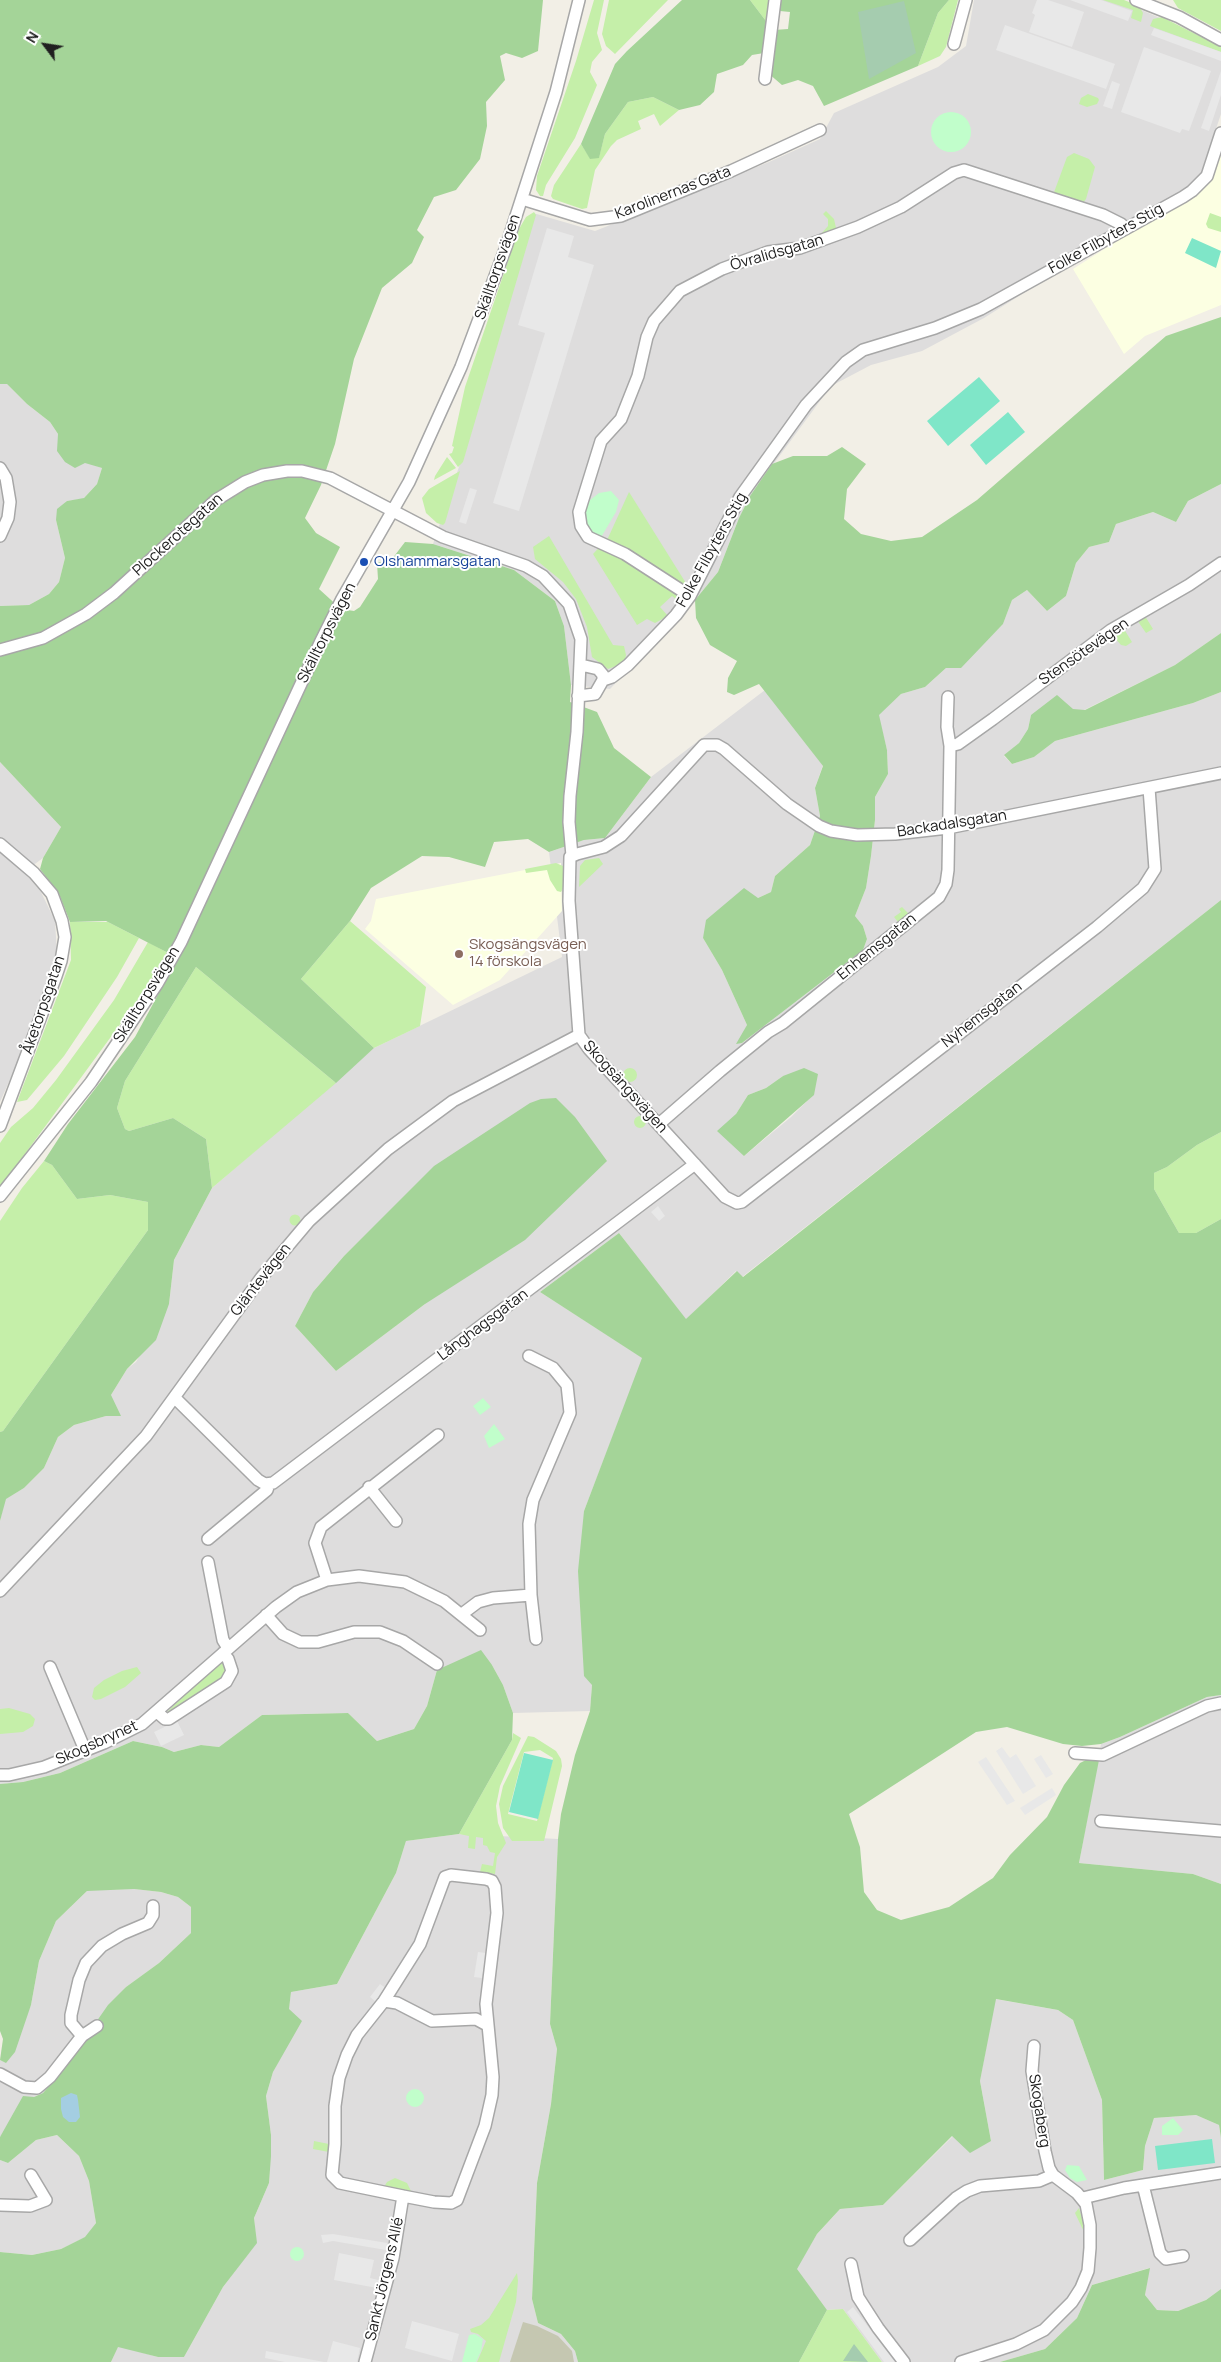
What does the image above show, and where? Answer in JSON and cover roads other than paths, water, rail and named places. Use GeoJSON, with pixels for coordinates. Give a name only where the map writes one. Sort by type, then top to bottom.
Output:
{"type":"FeatureCollection","features":[{"type":"Feature","properties":{"kind":"street","name":"Skälltorpsvägen"},"geometry":{"type":"LineString","coordinates":[[0,1196],[92,1082],[157,984],[181,942],[342,599],[394,511],[449,397],[485,304],[522,199],[556,92],[579,0]]}},
{"type":"Feature","properties":{"kind":"street"},"geometry":{"type":"LineString","coordinates":[[765,79],[775,0]]}},
{"type":"Feature","properties":{"kind":"street"},"geometry":{"type":"LineString","coordinates":[[954,44],[966,0]]}},
{"type":"Feature","properties":{"kind":"street"},"geometry":{"type":"LineString","coordinates":[[1136,0],[1154,3],[1221,40]]}},
{"type":"Feature","properties":{"kind":"street","name":"Karolinernas Gata"},"geometry":{"type":"LineString","coordinates":[[522,199],[590,220],[621,216],[731,171],[820,130]]}},
{"type":"Feature","properties":{"kind":"street","name":"Folke Filbyters Stig"},"geometry":{"type":"LineString","coordinates":[[603,680],[612,677],[628,665],[676,616],[690,596],[740,497],[804,400],[864,350],[948,324],[992,297],[1192,191],[1207,176],[1210,170],[1221,133]]}},
{"type":"Feature","properties":{"kind":"street","name":"Övralidsgatan"},"geometry":{"type":"LineString","coordinates":[[690,596],[625,554],[588,537],[581,526],[579,512],[601,441],[621,418],[638,376],[647,337],[654,321],[680,291],[722,269],[758,256],[800,248],[858,227],[901,207],[954,173],[964,170],[1103,215],[1122,224],[1125,228]]}},
{"type":"Feature","properties":{"kind":"street"},"geometry":{"type":"LineString","coordinates":[[0,468],[6,478],[10,502],[8,518],[0,536]]}},
{"type":"Feature","properties":{"kind":"street","name":"Plockerotegatan"},"geometry":{"type":"LineString","coordinates":[[0,650],[42,638],[79,620],[114,593],[220,497],[236,486],[258,476],[287,471],[311,473],[343,484],[394,511]]}},
{"type":"Feature","properties":{"kind":"street"},"geometry":{"type":"LineString","coordinates":[[394,511],[443,537],[521,564],[543,576],[569,604],[576,619],[581,639],[581,665],[570,796],[569,822],[572,856]]}},
{"type":"Feature","properties":{"kind":"street","name":"Stensötevägen"},"geometry":{"type":"LineString","coordinates":[[950,746],[958,744],[993,719],[1111,630],[1182,589],[1221,563]]}},
{"type":"Feature","properties":{"kind":"street"},"geometry":{"type":"LineString","coordinates":[[578,696],[595,694],[603,680],[603,675],[598,669],[581,665]]}},
{"type":"Feature","properties":{"kind":"street","name":"Enhemsgatan"},"geometry":{"type":"LineString","coordinates":[[659,1124],[768,1032],[783,1023],[939,897],[948,875],[950,746],[947,727],[948,697]]}},
{"type":"Feature","properties":{"kind":"street","name":"Backadalsgatan"},"geometry":{"type":"LineString","coordinates":[[572,856],[604,847],[621,836],[699,749],[709,744],[717,745],[724,749],[786,804],[810,820],[831,831],[857,835],[948,828],[1221,773]]}},
{"type":"Feature","properties":{"kind":"street","name":"Nyhemsgatan"},"geometry":{"type":"LineString","coordinates":[[737,1203],[742,1202],[1097,927],[1143,888],[1155,869],[1149,788]]}},
{"type":"Feature","properties":{"kind":"street","name":"Åketorpsgatan"},"geometry":{"type":"LineString","coordinates":[[0,844],[34,873],[52,894],[62,920],[65,936],[61,961],[56,976],[0,1126]]}},
{"type":"Feature","properties":{"kind":"street","name":"Skogsängsvägen"},"geometry":{"type":"LineString","coordinates":[[572,856],[569,860],[569,901],[579,1035],[589,1050],[725,1197],[737,1203]]}},
{"type":"Feature","properties":{"kind":"street","name":"Gläntevägen"},"geometry":{"type":"LineString","coordinates":[[0,1591],[146,1436],[262,1278],[309,1221],[352,1180],[388,1150],[453,1101],[579,1035]]}},
{"type":"Feature","properties":{"kind":"street","name":"Långhagsgatan"},"geometry":{"type":"LineString","coordinates":[[208,1539],[266,1490],[269,1484],[294,1469],[696,1164]]}},
{"type":"Feature","properties":{"kind":"street"},"geometry":{"type":"LineString","coordinates":[[529,1356],[553,1368],[567,1385],[570,1405],[570,1413],[533,1500],[529,1524],[531,1595],[536,1639]]}},
{"type":"Feature","properties":{"kind":"street"},"geometry":{"type":"LineString","coordinates":[[175,1398],[258,1480],[269,1484]]}},
{"type":"Feature","properties":{"kind":"street"},"geometry":{"type":"LineString","coordinates":[[327,1580],[315,1543],[317,1533],[329,1519],[438,1435]]}},
{"type":"Feature","properties":{"kind":"street"},"geometry":{"type":"LineString","coordinates":[[369,1488],[396,1521]]}},
{"type":"Feature","properties":{"kind":"street"},"geometry":{"type":"LineString","coordinates":[[157,1712],[165,1719],[169,1719],[226,1682],[232,1671],[223,1640],[208,1562]]}},
{"type":"Feature","properties":{"kind":"street","name":"Skogsbrynet"},"geometry":{"type":"LineString","coordinates":[[0,1775],[9,1775],[44,1767],[123,1734],[142,1724],[266,1615],[297,1592],[327,1580],[359,1576],[399,1581],[428,1592],[462,1614],[480,1630]]}},
{"type":"Feature","properties":{"kind":"street"},"geometry":{"type":"LineString","coordinates":[[462,1614],[478,1602],[493,1598],[531,1595]]}},
{"type":"Feature","properties":{"kind":"street"},"geometry":{"type":"LineString","coordinates":[[266,1615],[283,1634],[300,1642],[318,1642],[354,1632],[380,1632],[403,1641],[437,1664]]}},
{"type":"Feature","properties":{"kind":"street"},"geometry":{"type":"LineString","coordinates":[[50,1666],[85,1750]]}},
{"type":"Feature","properties":{"kind":"street"},"geometry":{"type":"LineString","coordinates":[[1075,1753],[1103,1755],[1207,1706],[1221,1703]]}},
{"type":"Feature","properties":{"kind":"street"},"geometry":{"type":"LineString","coordinates":[[1101,1821],[1221,1831]]}},
{"type":"Feature","properties":{"kind":"street","name":"Sankt Jörgens Allé"},"geometry":{"type":"LineString","coordinates":[[451,1875],[486,1878],[492,1881],[495,1887],[497,1913],[487,1985],[486,2011],[492,2057],[492,2095],[481,2139],[458,2200],[451,2203],[434,2202],[340,2183],[332,2175],[335,2144],[334,2106],[340,2073],[346,2055],[357,2035],[387,1996],[420,1944],[445,1877],[451,1875]]}},
{"type":"Feature","properties":{"kind":"street"},"geometry":{"type":"LineString","coordinates":[[82,2036],[71,2023],[71,2015],[79,1980],[86,1963],[102,1946],[122,1934],[148,1923],[153,1915],[153,1906]]}},
{"type":"Feature","properties":{"kind":"street"},"geometry":{"type":"LineString","coordinates":[[387,1996],[432,2021],[476,2019],[487,2025]]}},
{"type":"Feature","properties":{"kind":"street"},"geometry":{"type":"LineString","coordinates":[[476,2019],[486,2011]]}},
{"type":"Feature","properties":{"kind":"street"},"geometry":{"type":"LineString","coordinates":[[0,2074],[24,2087],[37,2088],[50,2077],[82,2036],[97,2026]]}},
{"type":"Feature","properties":{"kind":"street","name":"Skogaberg"},"geometry":{"type":"LineString","coordinates":[[1034,2046],[1032,2071],[1045,2151],[1049,2168],[1053,2175]]}},
{"type":"Feature","properties":{"kind":"street"},"geometry":{"type":"LineString","coordinates":[[1083,2198],[1143,2185],[1221,2173]]}},
{"type":"Feature","properties":{"kind":"street"},"geometry":{"type":"LineString","coordinates":[[0,2205],[30,2206],[46,2200],[31,2175]]}},
{"type":"Feature","properties":{"kind":"street"},"geometry":{"type":"LineString","coordinates":[[910,2240],[956,2198],[980,2186],[1039,2181],[1053,2175],[1083,2198],[1088,2214],[1090,2248],[1088,2272],[1072,2302],[1044,2330],[1032,2337],[961,2362]]}},
{"type":"Feature","properties":{"kind":"street"},"geometry":{"type":"LineString","coordinates":[[1143,2185],[1160,2253],[1166,2259],[1183,2256]]}},
{"type":"Feature","properties":{"kind":"street","name":"Sankt Jörgens Allé"},"geometry":{"type":"LineString","coordinates":[[366,2362],[393,2258],[403,2196]]}},
{"type":"Feature","properties":{"kind":"street"},"geometry":{"type":"LineString","coordinates":[[850,2264],[858,2297],[878,2328],[904,2362]]}},
{"type":"Feature","properties":{"kind":"water"},"geometry":{"type":"Polygon","coordinates":[[[71,2093],[77,2095],[78,2100],[80,2117],[76,2122],[69,2122],[63,2117],[61,2109],[61,2098],[71,2093]]]}},
{"type":"Feature","properties":{"kind":"place","name":"Olshammarsgatan"},"geometry":{"type":"Point","coordinates":[364,562]}},
{"type":"Feature","properties":{"kind":"place","name":"Skogsängsvägen 14 förskola"},"geometry":{"type":"Point","coordinates":[459,954]}}]}
